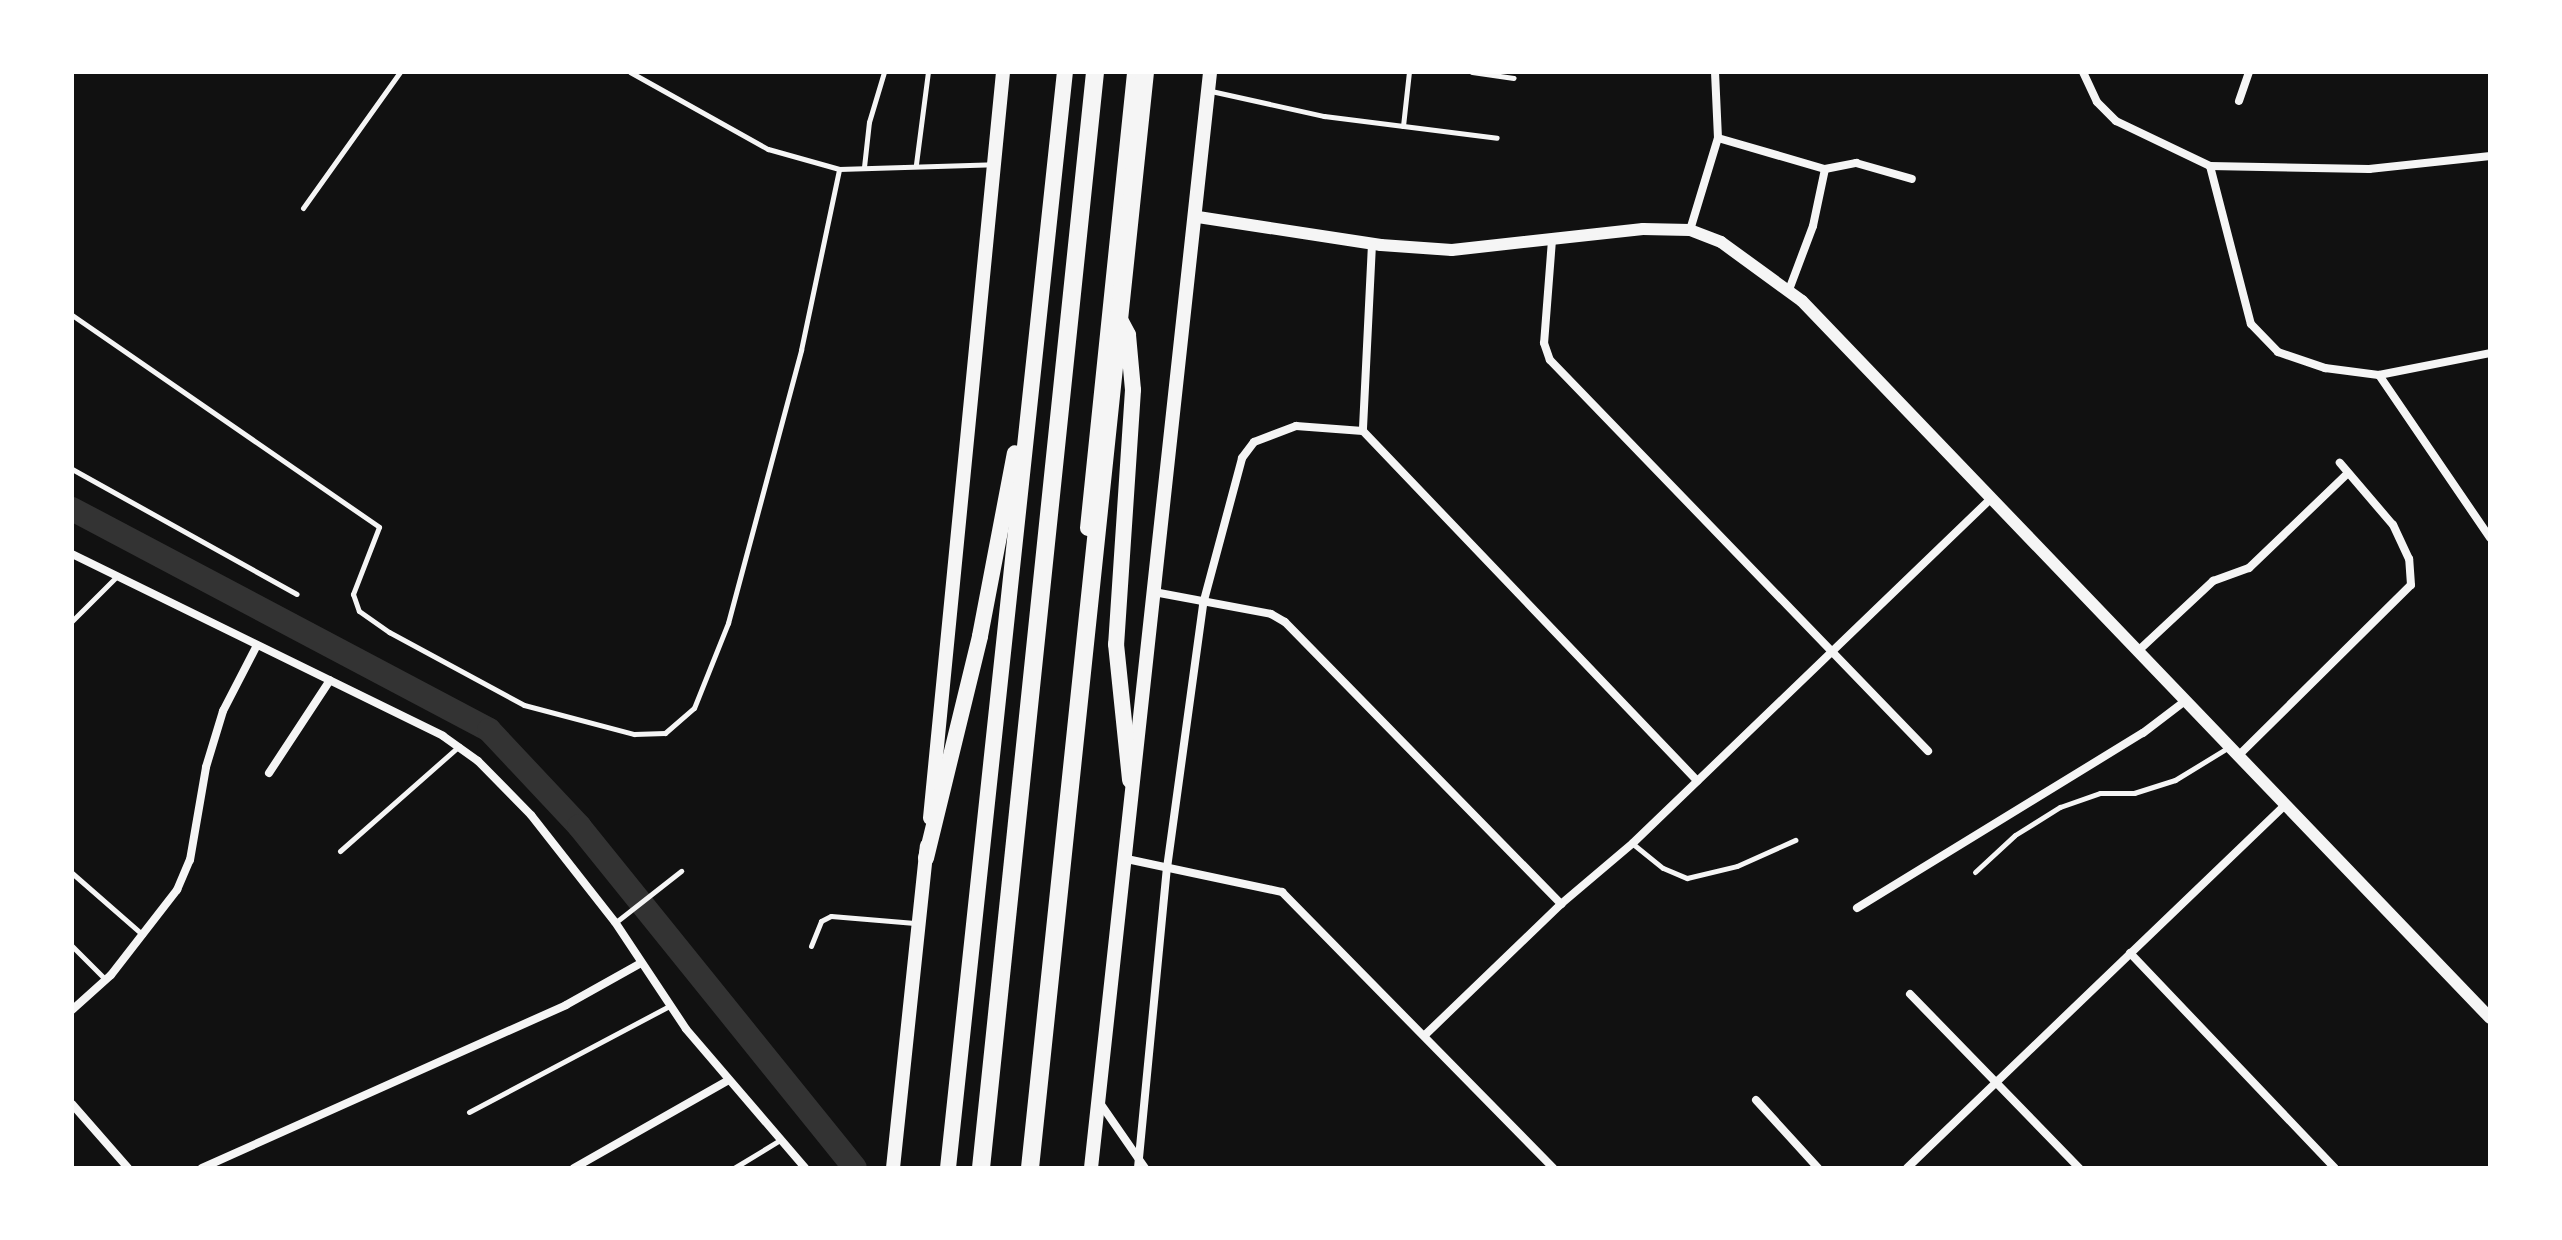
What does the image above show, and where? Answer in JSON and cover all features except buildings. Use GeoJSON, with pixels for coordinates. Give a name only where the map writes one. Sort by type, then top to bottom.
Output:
{"type":"FeatureCollection","features":[{"type":"Feature","properties":{"kind":"highway"},"geometry":{"type":"LineString","coordinates":[[948,1168],[1065,72]]}},
{"type":"Feature","properties":{"kind":"highway"},"geometry":{"type":"LineString","coordinates":[[981,1168],[1095,72]]}},
{"type":"Feature","properties":{"kind":"highway"},"geometry":{"type":"LineString","coordinates":[[1023,1168],[1135,72]]}},
{"type":"Feature","properties":{"kind":"highway"},"geometry":{"type":"LineString","coordinates":[[1030,1168],[1145,72]]}},
{"type":"Feature","properties":{"kind":"highway"},"geometry":{"type":"LineString","coordinates":[[1111,305],[1128,335],[1133,390],[1116,644],[1130,780]]}},
{"type":"Feature","properties":{"kind":"highway"},"geometry":{"type":"LineString","coordinates":[[926,858],[980,636],[1039,317]]}},
{"type":"Feature","properties":{"kind":"main road"},"geometry":{"type":"LineString","coordinates":[[893,1164],[920,923],[1003,72]]}},
{"type":"Feature","properties":{"kind":"main road"},"geometry":{"type":"LineString","coordinates":[[1091,1168],[1130,780],[1198,217],[1210,72]]}},
{"type":"Feature","properties":{"kind":"street"},"geometry":{"type":"LineString","coordinates":[[1690,230],[1718,138],[1715,72]]}},
{"type":"Feature","properties":{"kind":"street"},"geometry":{"type":"LineString","coordinates":[[2083,72],[2097,102],[2116,121],[2210,166],[2369,169],[2490,156]]}},
{"type":"Feature","properties":{"kind":"street"},"geometry":{"type":"LineString","coordinates":[[2239,101],[2249,72]]}},
{"type":"Feature","properties":{"kind":"street"},"geometry":{"type":"LineString","coordinates":[[1718,138],[1825,169],[1856,163],[1912,179]]}},
{"type":"Feature","properties":{"kind":"street"},"geometry":{"type":"LineString","coordinates":[[2210,166],[2251,324],[2262,340],[2278,352],[2325,368],[2379,375],[2490,353]]}},
{"type":"Feature","properties":{"kind":"street"},"geometry":{"type":"LineString","coordinates":[[1789,290],[1813,226],[1825,169]]}},
{"type":"Feature","properties":{"kind":"street"},"geometry":{"type":"LineString","coordinates":[[1198,217],[1372,244],[1452,250],[1598,232],[1690,230],[1721,242],[1789,290],[2490,1018]]}},
{"type":"Feature","properties":{"kind":"street"},"geometry":{"type":"LineString","coordinates":[[1552,240],[1544,343],[1550,360],[1928,751]]}},
{"type":"Feature","properties":{"kind":"street"},"geometry":{"type":"LineString","coordinates":[[1363,431],[1372,244]]}},
{"type":"Feature","properties":{"kind":"street"},"geometry":{"type":"LineString","coordinates":[[2379,375],[2489,535]]}},
{"type":"Feature","properties":{"kind":"street"},"geometry":{"type":"LineString","coordinates":[[1141,1165],[1167,868],[1203,604],[1242,458],[1254,442],[1296,426],[1363,431],[1697,781]]}},
{"type":"Feature","properties":{"kind":"street"},"geometry":{"type":"LineString","coordinates":[[2234,751],[2411,585],[2409,559],[2393,525],[2340,463]]}},
{"type":"Feature","properties":{"kind":"street"},"geometry":{"type":"LineString","coordinates":[[2138,651],[2213,581],[2249,568],[2348,473]]}},
{"type":"Feature","properties":{"kind":"street"},"geometry":{"type":"LineString","coordinates":[[1425,1035],[1561,904],[1633,843],[1991,498]]}},
{"type":"Feature","properties":{"kind":"street"},"geometry":{"type":"LineString","coordinates":[[72,554],[459,746],[531,815],[615,922],[670,1005],[727,1081],[805,1168]]}},
{"type":"Feature","properties":{"kind":"street"},"geometry":{"type":"LineString","coordinates":[[1154,592],[1203,604],[1271,614],[1285,622],[1561,904]]}},
{"type":"Feature","properties":{"kind":"street"},"geometry":{"type":"LineString","coordinates":[[72,1010],[105,980],[177,890],[190,860],[206,767],[223,711],[257,645]]}},
{"type":"Feature","properties":{"kind":"street"},"geometry":{"type":"LineString","coordinates":[[269,773],[330,680]]}},
{"type":"Feature","properties":{"kind":"street"},"geometry":{"type":"LineString","coordinates":[[1857,908],[2143,733],[2185,701]]}},
{"type":"Feature","properties":{"kind":"street"},"geometry":{"type":"LineString","coordinates":[[1907,1168],[2285,805]]}},
{"type":"Feature","properties":{"kind":"street"},"geometry":{"type":"LineString","coordinates":[[1122,858],[1282,892],[1553,1168]]}},
{"type":"Feature","properties":{"kind":"street"},"geometry":{"type":"LineString","coordinates":[[2130,953],[2335,1168]]}},
{"type":"Feature","properties":{"kind":"street"},"geometry":{"type":"LineString","coordinates":[[202,1168],[566,1005],[641,963]]}},
{"type":"Feature","properties":{"kind":"street"},"geometry":{"type":"LineString","coordinates":[[1910,994],[2079,1168]]}},
{"type":"Feature","properties":{"kind":"street"},"geometry":{"type":"LineString","coordinates":[[574,1168],[727,1081]]}},
{"type":"Feature","properties":{"kind":"street"},"geometry":{"type":"LineString","coordinates":[[1097,1099],[1141,1165]]}},
{"type":"Feature","properties":{"kind":"street"},"geometry":{"type":"LineString","coordinates":[[1756,1100],[1818,1168]]}},
{"type":"Feature","properties":{"kind":"street"},"geometry":{"type":"LineString","coordinates":[[72,1104],[128,1168]]}},
{"type":"Feature","properties":{"kind":"lane"},"geometry":{"type":"LineString","coordinates":[[303,208],[400,72]]}},
{"type":"Feature","properties":{"kind":"lane"},"geometry":{"type":"LineString","coordinates":[[630,72],[768,149],[839,169],[916,164],[995,164]]}},
{"type":"Feature","properties":{"kind":"lane"},"geometry":{"type":"LineString","coordinates":[[864,167],[869,122],[884,72]]}},
{"type":"Feature","properties":{"kind":"lane"},"geometry":{"type":"LineString","coordinates":[[916,164],[928,72]]}},
{"type":"Feature","properties":{"kind":"lane"},"geometry":{"type":"LineString","coordinates":[[1403,126],[1409,72]]}},
{"type":"Feature","properties":{"kind":"lane"},"geometry":{"type":"LineString","coordinates":[[1472,72],[1514,78]]}},
{"type":"Feature","properties":{"kind":"lane"},"geometry":{"type":"LineString","coordinates":[[1209,90],[1324,116],[1497,138]]}},
{"type":"Feature","properties":{"kind":"lane"},"geometry":{"type":"LineString","coordinates":[[72,315],[379,527],[353,594],[359,611],[389,632],[524,705],[634,734],[665,733],[694,708],[728,623],[801,350],[839,169]]}},
{"type":"Feature","properties":{"kind":"lane"},"geometry":{"type":"LineString","coordinates":[[72,469],[297,594]]}},
{"type":"Feature","properties":{"kind":"lane"},"geometry":{"type":"LineString","coordinates":[[72,621],[117,576]]}},
{"type":"Feature","properties":{"kind":"lane"},"geometry":{"type":"LineString","coordinates":[[340,851],[459,746]]}},
{"type":"Feature","properties":{"kind":"lane"},"geometry":{"type":"LineString","coordinates":[[1975,872],[2015,835],[2060,807],[2100,793],[2134,793],[2175,780],[2234,751]]}},
{"type":"Feature","properties":{"kind":"lane"},"geometry":{"type":"LineString","coordinates":[[1633,843],[1663,868],[1687,878],[1737,866],[1795,840]]}},
{"type":"Feature","properties":{"kind":"lane"},"geometry":{"type":"LineString","coordinates":[[615,922],[681,871]]}},
{"type":"Feature","properties":{"kind":"lane"},"geometry":{"type":"LineString","coordinates":[[72,873],[143,936]]}},
{"type":"Feature","properties":{"kind":"lane"},"geometry":{"type":"LineString","coordinates":[[811,946],[821,921],[831,916],[920,923]]}},
{"type":"Feature","properties":{"kind":"lane"},"geometry":{"type":"LineString","coordinates":[[72,946],[105,980]]}},
{"type":"Feature","properties":{"kind":"lane"},"geometry":{"type":"LineString","coordinates":[[469,1112],[670,1005]]}},
{"type":"Feature","properties":{"kind":"lane"},"geometry":{"type":"LineString","coordinates":[[734,1168],[780,1140]]}},
{"type":"Feature","properties":{"kind":"waterway"},"geometry":{"type":"LineString","coordinates":[[72,509],[489,730],[579,826],[855,1168]]}}]}
